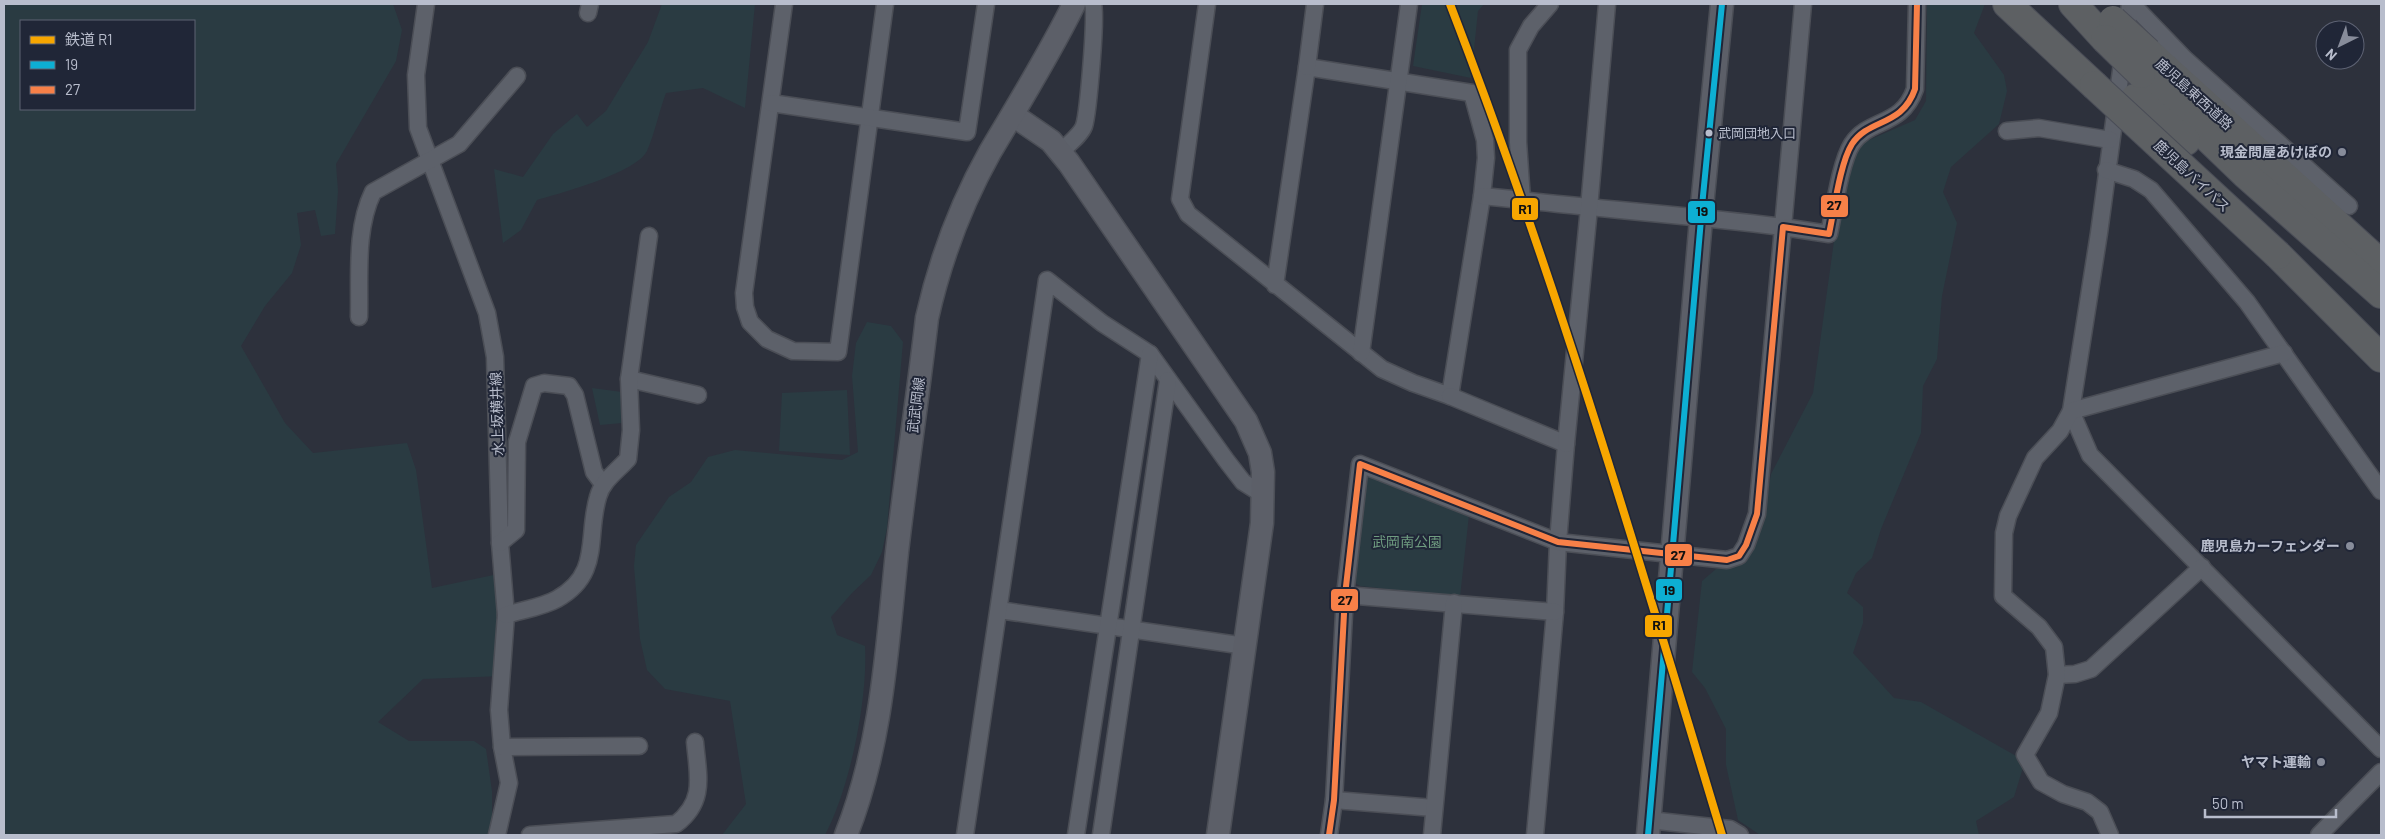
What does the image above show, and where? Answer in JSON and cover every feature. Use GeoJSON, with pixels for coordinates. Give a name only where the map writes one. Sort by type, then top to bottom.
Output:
{"type":"FeatureCollection","features":[{"type":"Feature","properties":{"kind":"highway","name":"鹿児島バイパス"},"geometry":{"type":"LineString","coordinates":[[2008,4],[2097,78],[2278,255],[2381,345]]}},
{"type":"Feature","properties":{"kind":"highway","name":"鹿児島東西道路"},"geometry":{"type":"LineString","coordinates":[[2073,4],[2115,14],[2141,75],[2372,256]]}},
{"type":"Feature","properties":{"kind":"highway"},"geometry":{"type":"LineString","coordinates":[[2141,75],[2203,155],[2381,311]]}},
{"type":"Feature","properties":{"kind":"highway"},"geometry":{"type":"LineString","coordinates":[[2097,78],[2141,75],[2245,174],[2381,294]]}},
{"type":"Feature","properties":{"kind":"highway"},"geometry":{"type":"LineString","coordinates":[[2278,255],[2381,358]]}},
{"type":"Feature","properties":{"kind":"street","name":"水上坂横井線"},"geometry":{"type":"LineString","coordinates":[[426,4],[416,75],[418,128],[487,313],[495,357],[500,543],[506,614],[499,710],[502,746],[509,783],[497,835]]}},
{"type":"Feature","properties":{"kind":"street"},"geometry":{"type":"LineString","coordinates":[[784,4],[744,293],[745,307],[750,322],[767,339],[793,351],[838,352],[885,4]]}},
{"type":"Feature","properties":{"kind":"street"},"geometry":{"type":"LineString","coordinates":[[771,103],[968,132],[986,4]]}},
{"type":"Feature","properties":{"kind":"street","name":"武武岡線"},"geometry":{"type":"LineString","coordinates":[[846,835],[868,765],[886,669],[926,318],[933,288],[942,259],[971,189],[1074,4]]}},
{"type":"Feature","properties":{"kind":"street"},"geometry":{"type":"LineString","coordinates":[[1060,152],[1084,127],[1094,41],[1095,9],[1092,4]]}},
{"type":"Feature","properties":{"kind":"street"},"geometry":{"type":"LineString","coordinates":[[1208,4],[1180,199],[1188,214],[1382,369],[1566,444]]}},
{"type":"Feature","properties":{"kind":"street"},"geometry":{"type":"LineString","coordinates":[[1275,285],[1315,4]]}},
{"type":"Feature","properties":{"kind":"street"},"geometry":{"type":"LineString","coordinates":[[1361,353],[1410,4]]}},
{"type":"Feature","properties":{"kind":"street"},"geometry":{"type":"LineString","coordinates":[[1522,200],[1518,142],[1518,50],[1531,26],[1550,4]]}},
{"type":"Feature","properties":{"kind":"street"},"geometry":{"type":"LineString","coordinates":[[1535,835],[1555,612],[1558,542],[1566,444],[1590,208],[1606,4]]}},
{"type":"Feature","properties":{"kind":"street"},"geometry":{"type":"LineString","coordinates":[[1722,4],[1649,828],[1733,833]]}},
{"type":"Feature","properties":{"kind":"street"},"geometry":{"type":"LineString","coordinates":[[1329,835],[1334,800],[1345,595],[1360,464],[1558,542],[1727,560],[1738,556],[1746,544],[1757,514],[1803,4]]}},
{"type":"Feature","properties":{"kind":"street"},"geometry":{"type":"LineString","coordinates":[[1482,196],[1590,208],[1702,217],[1829,234],[1846,159],[1852,143],[1862,134],[1898,115],[1910,102],[1915,89],[1917,4]]}},
{"type":"Feature","properties":{"kind":"street"},"geometry":{"type":"LineString","coordinates":[[2110,835],[2100,812],[2087,802],[2063,794],[2040,782],[2025,755],[2048,713],[2056,675],[2054,647],[2040,627],[2004,596],[2004,533],[2008,516],[2035,458],[2060,431],[2071,411],[2096,252],[2110,140],[2114,128],[2115,14]]}},
{"type":"Feature","properties":{"kind":"street"},"geometry":{"type":"LineString","coordinates":[[2115,14],[2185,59],[2349,206]]}},
{"type":"Feature","properties":{"kind":"street"},"geometry":{"type":"LineString","coordinates":[[1307,67],[1472,93],[1486,140],[1482,196],[1450,396]]}},
{"type":"Feature","properties":{"kind":"street"},"geometry":{"type":"LineString","coordinates":[[359,317],[361,232],[366,205],[373,192],[459,144],[517,76]]}},
{"type":"Feature","properties":{"kind":"street"},"geometry":{"type":"LineString","coordinates":[[1013,115],[1051,140],[1060,152],[1246,421],[1260,453],[1262,523],[1218,835]]}},
{"type":"Feature","properties":{"kind":"street"},"geometry":{"type":"LineString","coordinates":[[2007,131],[2039,128],[2110,140]]}},
{"type":"Feature","properties":{"kind":"street"},"geometry":{"type":"LineString","coordinates":[[2106,170],[2134,179],[2152,190],[2247,302],[2381,491]]}},
{"type":"Feature","properties":{"kind":"street"},"geometry":{"type":"LineString","coordinates":[[506,614],[556,600],[568,592],[588,569],[597,498],[603,484],[628,459],[631,430],[628,379],[649,236]]}},
{"type":"Feature","properties":{"kind":"street"},"geometry":{"type":"LineString","coordinates":[[965,835],[1047,280],[1102,322],[1150,354],[1243,482],[1262,494]]}},
{"type":"Feature","properties":{"kind":"street"},"geometry":{"type":"LineString","coordinates":[[1076,835],[1106,626],[1150,354]]}},
{"type":"Feature","properties":{"kind":"street"},"geometry":{"type":"LineString","coordinates":[[2071,411],[2284,354]]}},
{"type":"Feature","properties":{"kind":"street"},"geometry":{"type":"LineString","coordinates":[[628,379],[698,395]]}},
{"type":"Feature","properties":{"kind":"street"},"geometry":{"type":"LineString","coordinates":[[1101,835],[1168,380]]}},
{"type":"Feature","properties":{"kind":"street"},"geometry":{"type":"LineString","coordinates":[[500,543],[516,530],[517,442],[534,386],[544,383],[568,386],[575,395],[594,472],[603,484]]}},
{"type":"Feature","properties":{"kind":"street"},"geometry":{"type":"LineString","coordinates":[[2071,411],[2090,455],[2381,749]]}},
{"type":"Feature","properties":{"kind":"street"},"geometry":{"type":"LineString","coordinates":[[2056,675],[2075,674],[2091,669],[2202,567]]}},
{"type":"Feature","properties":{"kind":"street"},"geometry":{"type":"LineString","coordinates":[[1345,595],[1555,612]]}},
{"type":"Feature","properties":{"kind":"street"},"geometry":{"type":"LineString","coordinates":[[1432,835],[1454,603]]}},
{"type":"Feature","properties":{"kind":"street"},"geometry":{"type":"LineString","coordinates":[[999,610],[1245,646]]}},
{"type":"Feature","properties":{"kind":"street"},"geometry":{"type":"LineString","coordinates":[[530,835],[676,824],[690,814],[699,789],[695,742]]}},
{"type":"Feature","properties":{"kind":"street"},"geometry":{"type":"LineString","coordinates":[[502,746],[639,746]]}},
{"type":"Feature","properties":{"kind":"street"},"geometry":{"type":"LineString","coordinates":[[2319,835],[2381,772]]}},
{"type":"Feature","properties":{"kind":"street"},"geometry":{"type":"LineString","coordinates":[[1334,800],[1434,808]]}},
{"type":"Feature","properties":{"kind":"green space"},"geometry":{"type":"Polygon","coordinates":[[[4,4],[393,4],[402,30],[396,61],[336,164],[338,191],[335,234],[321,236],[315,210],[297,213],[301,245],[292,273],[265,306],[241,346],[285,423],[313,453],[407,443],[416,470],[432,588],[503,573],[503,676],[423,679],[378,722],[409,741],[474,741],[486,749],[492,791],[492,835],[4,835],[4,4]]]}},
{"type":"Feature","properties":{"kind":"green space"},"geometry":{"type":"Polygon","coordinates":[[[662,4],[755,4],[745,108],[703,88],[666,93],[650,144],[640,159],[629,167],[597,181],[537,200],[521,230],[503,243],[494,169],[523,177],[553,134],[577,114],[587,127],[606,111],[648,42],[662,4]]]}},
{"type":"Feature","properties":{"kind":"green space"},"geometry":{"type":"Polygon","coordinates":[[[1422,4],[1484,4],[1478,11],[1471,78],[1413,66],[1422,4]]]}},
{"type":"Feature","properties":{"kind":"green space"},"geometry":{"type":"Polygon","coordinates":[[[1927,4],[1985,4],[1974,33],[2004,75],[2007,91],[1999,124],[1951,167],[1943,192],[1957,223],[1942,296],[1937,359],[1923,386],[1921,433],[1881,529],[1872,558],[1856,573],[1847,593],[1863,607],[1863,623],[1853,653],[1894,698],[1921,702],[2025,761],[2014,797],[1976,821],[1979,835],[1760,835],[1738,820],[1726,765],[1726,729],[1705,688],[1692,672],[1702,581],[1716,569],[1737,567],[1754,548],[1765,507],[1771,474],[1813,393],[1834,241],[1856,151],[1862,143],[1915,120],[1926,101],[1927,4]]]}},
{"type":"Feature","properties":{"kind":"green space"},"geometry":{"type":"Polygon","coordinates":[[[867,322],[891,326],[903,342],[887,528],[882,552],[871,575],[831,617],[837,635],[865,646],[864,691],[856,743],[849,769],[834,816],[825,835],[722,835],[746,804],[730,701],[665,689],[647,670],[640,639],[634,566],[636,545],[669,497],[691,482],[708,457],[735,450],[842,460],[858,452],[852,376],[856,343],[867,322]]]}},
{"type":"Feature","properties":{"kind":"green space"},"geometry":{"type":"Polygon","coordinates":[[[592,388],[622,392],[622,423],[600,425],[592,388]]]}},
{"type":"Feature","properties":{"kind":"green space"},"geometry":{"type":"Polygon","coordinates":[[[847,390],[850,455],[779,451],[782,393],[847,390]]]}},
{"type":"Feature","properties":{"kind":"green space","name":"武岡南公園"},"geometry":{"type":"Polygon","coordinates":[[[1374,474],[1469,515],[1460,597],[1360,586],[1354,582],[1363,479],[1374,474]]]}},
{"type":"Feature","properties":{"kind":"rail line","name":"R1"},"geometry":{"type":"LineString","coordinates":[[1450,4],[1525,209],[1560,313],[1627,521],[1722,835]]}},
{"type":"Feature","properties":{"kind":"transit line","name":"19"},"geometry":{"type":"LineString","coordinates":[[1648,835],[1703,196],[1722,4]]}},
{"type":"Feature","properties":{"kind":"transit line","name":"27"},"geometry":{"type":"LineString","coordinates":[[1329,835],[1334,800],[1345,595],[1360,464],[1558,542],[1727,560],[1739,556],[1746,545],[1757,514],[1783,227],[1829,234],[1844,163],[1852,144],[1867,130],[1902,110],[1909,101],[1915,89],[1917,4]]}},
{"type":"Feature","properties":{"kind":"place","name":"武岡団地入口"},"geometry":{"type":"Point","coordinates":[1709,133]}},
{"type":"Feature","properties":{"kind":"place","name":"現金問屋あけぼの"},"geometry":{"type":"Point","coordinates":[2342,152]}},
{"type":"Feature","properties":{"kind":"place","name":"鹿児島カーフェンダー"},"geometry":{"type":"Point","coordinates":[2350,546]}},
{"type":"Feature","properties":{"kind":"place","name":"ヤマト運輸"},"geometry":{"type":"Point","coordinates":[2321,762]}}]}
